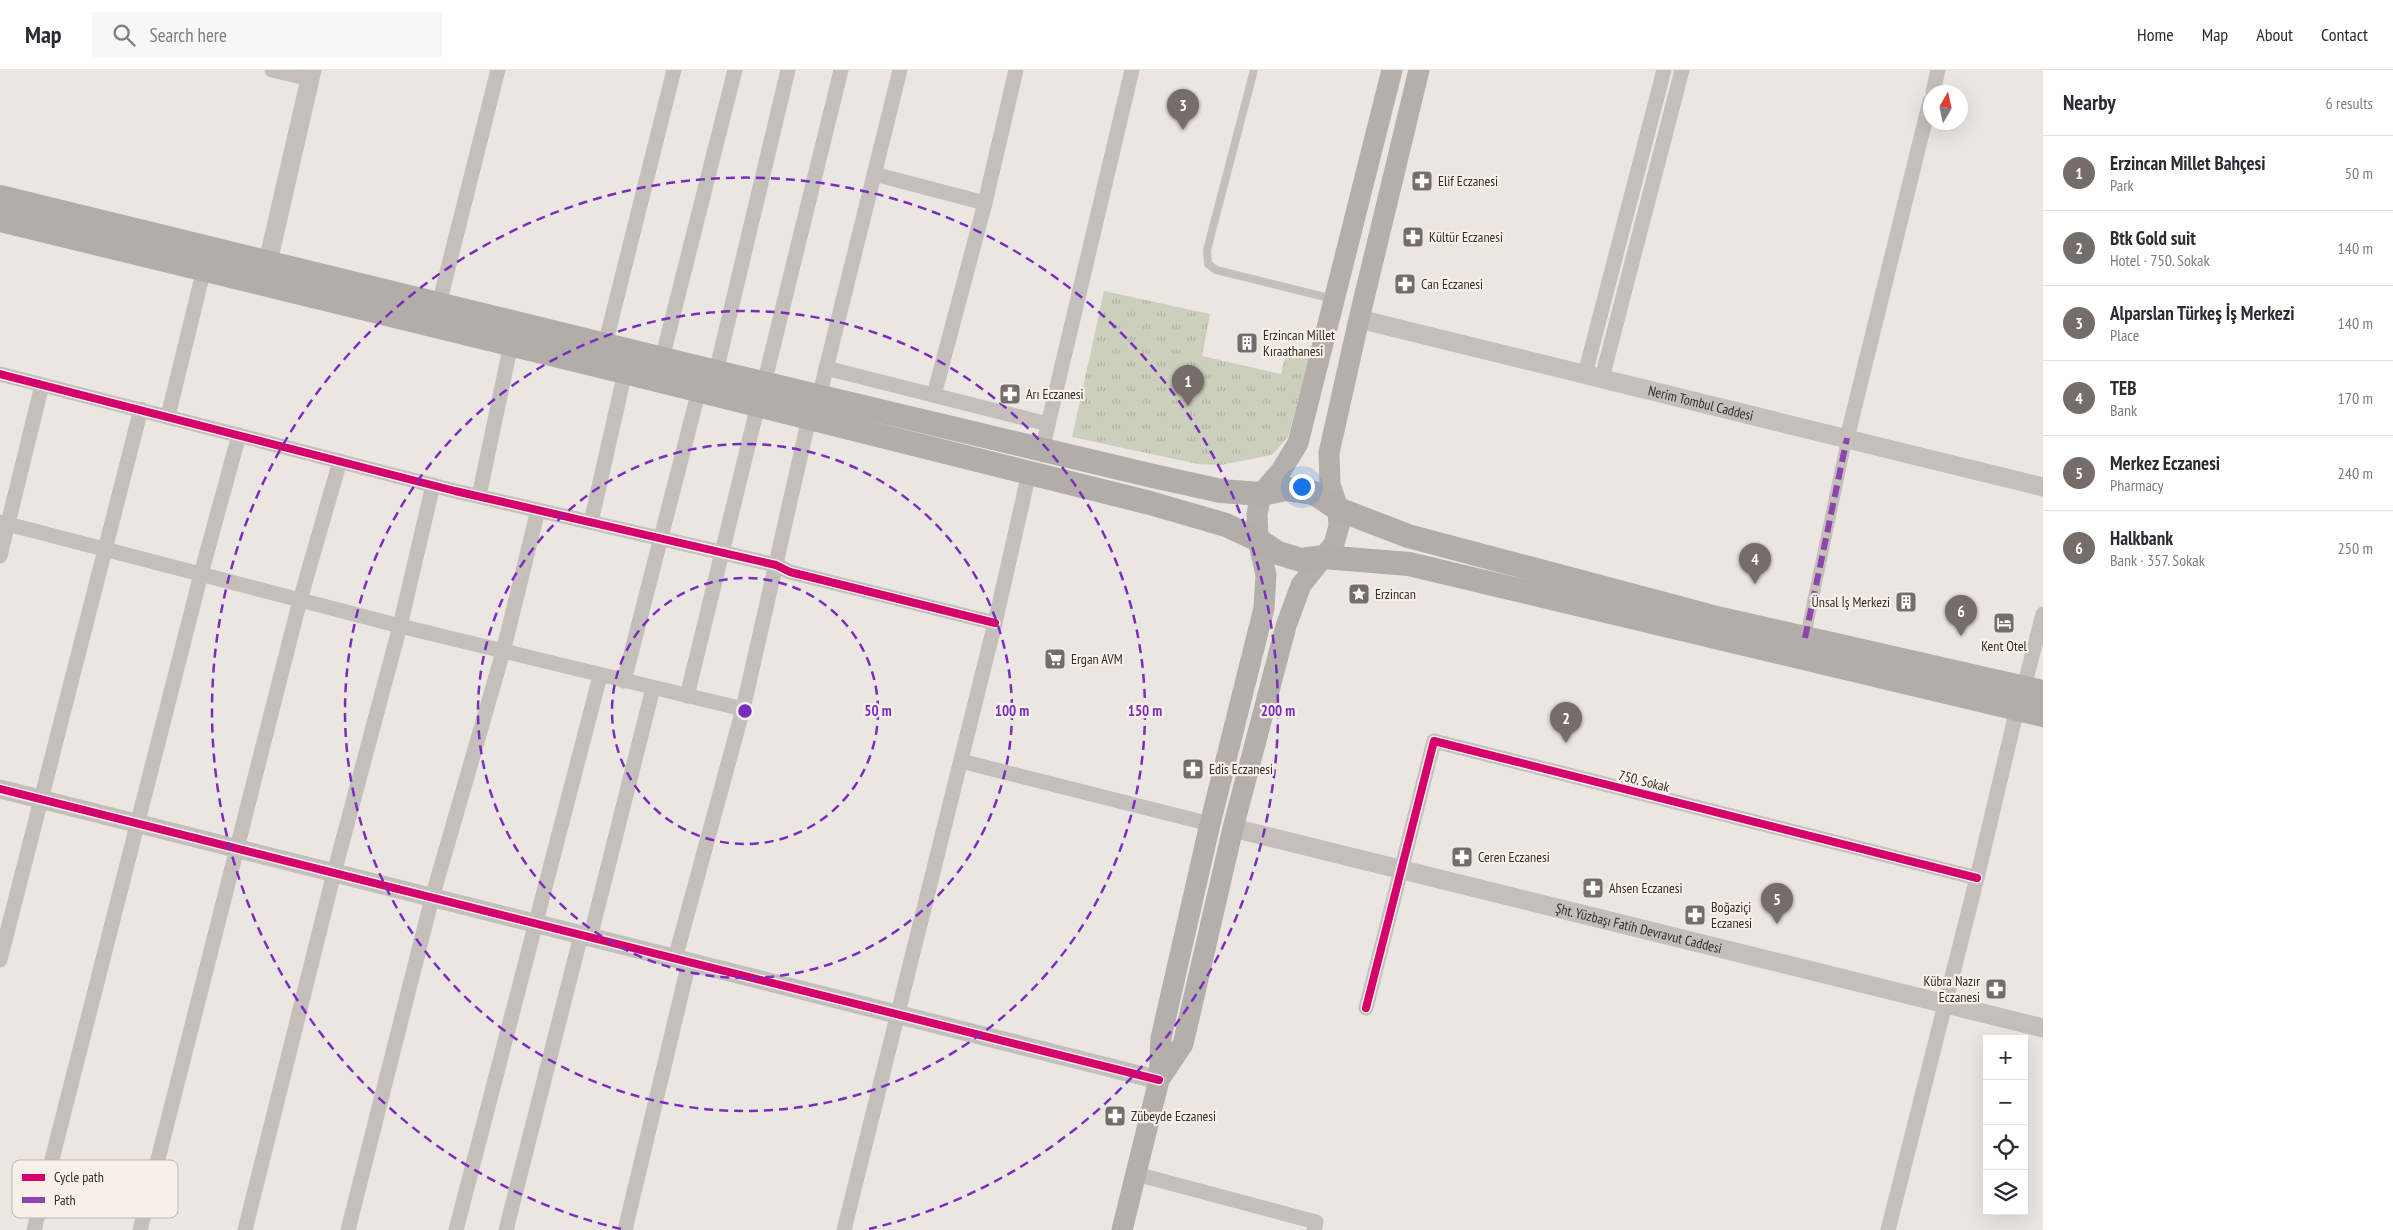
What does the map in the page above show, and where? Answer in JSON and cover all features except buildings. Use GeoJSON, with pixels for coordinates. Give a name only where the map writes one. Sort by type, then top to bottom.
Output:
{"type":"FeatureCollection","features":[{"type":"Feature","properties":{"kind":"main road"},"geometry":{"type":"LineString","coordinates":[[1122,1230],[1159,1080],[1161,1038],[1210,824],[1264,608],[1266,575],[1258,540],[1257,514],[1262,494],[1281,471],[1298,443],[1392,70]]}},
{"type":"Feature","properties":{"kind":"main road"},"geometry":{"type":"LineString","coordinates":[[1159,1080],[1183,1044],[1233,828],[1286,626],[1301,585],[1334,544],[1339,526],[1338,509],[1330,484],[1329,453],[1419,70]]}},
{"type":"Feature","properties":{"kind":"main road"},"geometry":{"type":"LineString","coordinates":[[0,197],[716,372],[761,394]]}},
{"type":"Feature","properties":{"kind":"main road"},"geometry":{"type":"LineString","coordinates":[[0,220],[699,390],[761,394],[814,407],[1042,450],[1221,491],[1262,494],[1286,489],[1314,493],[1338,509],[1408,536],[1721,619],[1806,638],[2028,696],[2043,715]]}},
{"type":"Feature","properties":{"kind":"main road"},"geometry":{"type":"LineString","coordinates":[[814,407],[1029,473],[1226,525],[1258,540],[1278,553],[1301,560],[1323,557],[1408,564],[2028,696]]}},
{"type":"Feature","properties":{"kind":"street"},"geometry":{"type":"LineString","coordinates":[[268,262],[311,75],[272,70]]}},
{"type":"Feature","properties":{"kind":"street"},"geometry":{"type":"LineString","coordinates":[[439,304],[498,70]]}},
{"type":"Feature","properties":{"kind":"street"},"geometry":{"type":"LineString","coordinates":[[605,345],[674,70]]}},
{"type":"Feature","properties":{"kind":"street"},"geometry":{"type":"LineString","coordinates":[[662,359],[735,70]]}},
{"type":"Feature","properties":{"kind":"street"},"geometry":{"type":"LineString","coordinates":[[716,372],[788,70]]}},
{"type":"Feature","properties":{"kind":"street"},"geometry":{"type":"LineString","coordinates":[[687,696],[841,70]]}},
{"type":"Feature","properties":{"kind":"street"},"geometry":{"type":"LineString","coordinates":[[625,1230],[682,961],[814,407],[826,368],[900,70]]}},
{"type":"Feature","properties":{"kind":"street"},"geometry":{"type":"LineString","coordinates":[[934,395],[985,203],[1016,70]]}},
{"type":"Feature","properties":{"kind":"street"},"geometry":{"type":"LineString","coordinates":[[1042,450],[1132,70]]}},
{"type":"Feature","properties":{"kind":"street"},"geometry":{"type":"LineString","coordinates":[[1594,376],[1664,70]]}},
{"type":"Feature","properties":{"kind":"street"},"geometry":{"type":"LineString","coordinates":[[1594,376],[1682,70]]}},
{"type":"Feature","properties":{"kind":"street"},"geometry":{"type":"LineString","coordinates":[[1935,85],[1938,70]]}},
{"type":"Feature","properties":{"kind":"street"},"geometry":{"type":"LineString","coordinates":[[1806,638],[1847,438],[1923,129]]}},
{"type":"Feature","properties":{"kind":"street"},"geometry":{"type":"LineString","coordinates":[[874,174],[985,203]]}},
{"type":"Feature","properties":{"kind":"street"},"geometry":{"type":"LineString","coordinates":[[168,416],[204,269]]}},
{"type":"Feature","properties":{"kind":"street","name":"Nerim Tombul Caddesi"},"geometry":{"type":"LineString","coordinates":[[1359,319],[2043,487]]}},
{"type":"Feature","properties":{"kind":"street"},"geometry":{"type":"LineString","coordinates":[[479,496],[512,344]]}},
{"type":"Feature","properties":{"kind":"street"},"geometry":{"type":"LineString","coordinates":[[826,368],[1048,424]]}},
{"type":"Feature","properties":{"kind":"street"},"geometry":{"type":"LineString","coordinates":[[591,522],[625,372]]}},
{"type":"Feature","properties":{"kind":"street"},"geometry":{"type":"LineString","coordinates":[[0,374],[433,485],[776,565],[790,572],[995,623]]}},
{"type":"Feature","properties":{"kind":"street"},"geometry":{"type":"LineString","coordinates":[[0,556],[4,523],[42,385]]}},
{"type":"Feature","properties":{"kind":"street"},"geometry":{"type":"LineString","coordinates":[[624,681],[699,390]]}},
{"type":"Feature","properties":{"kind":"street"},"geometry":{"type":"LineString","coordinates":[[0,960],[141,410]]}},
{"type":"Feature","properties":{"kind":"street"},"geometry":{"type":"LineString","coordinates":[[52,1160],[201,574],[239,435]]}},
{"type":"Feature","properties":{"kind":"street"},"geometry":{"type":"LineString","coordinates":[[158,1160],[300,600],[340,461]]}},
{"type":"Feature","properties":{"kind":"street"},"geometry":{"type":"LineString","coordinates":[[844,1230],[995,623],[1029,473]]}},
{"type":"Feature","properties":{"kind":"street"},"geometry":{"type":"LineString","coordinates":[[244,1230],[334,873],[400,626],[433,485]]}},
{"type":"Feature","properties":{"kind":"street"},"geometry":{"type":"LineString","coordinates":[[348,1230],[432,898],[502,652],[538,510]]}},
{"type":"Feature","properties":{"kind":"street"},"geometry":{"type":"LineString","coordinates":[[4,523],[502,652],[743,709]]}},
{"type":"Feature","properties":{"kind":"street"},"geometry":{"type":"LineString","coordinates":[[1888,1230],[1977,878],[2028,696],[2043,614]]}},
{"type":"Feature","properties":{"kind":"street"},"geometry":{"type":"LineString","coordinates":[[456,1230],[600,676]]}},
{"type":"Feature","properties":{"kind":"street"},"geometry":{"type":"LineString","coordinates":[[506,1230],[653,688]]}},
{"type":"Feature","properties":{"kind":"street","name":"750. Sokak"},"geometry":{"type":"LineString","coordinates":[[1401,870],[1434,741],[1977,878]]}},
{"type":"Feature","properties":{"kind":"street"},"geometry":{"type":"LineString","coordinates":[[961,761],[1210,824]]}},
{"type":"Feature","properties":{"kind":"street"},"geometry":{"type":"LineString","coordinates":[[0,789],[1159,1080]]}},
{"type":"Feature","properties":{"kind":"street","name":"Şht. Yüzbaşı Fatih Devravut Caddesi"},"geometry":{"type":"LineString","coordinates":[[1233,828],[2043,1028]]}},
{"type":"Feature","properties":{"kind":"street"},"geometry":{"type":"LineString","coordinates":[[1366,1008],[1401,870]]}},
{"type":"Feature","properties":{"kind":"street"},"geometry":{"type":"LineString","coordinates":[[1136,1174],[1316,1222],[1314,1230]]}},
{"type":"Feature","properties":{"kind":"lane"},"geometry":{"type":"LineString","coordinates":[[1254,70],[1207,250],[1208,264],[1216,270],[1334,299]]}},
{"type":"Feature","properties":{"kind":"green space"},"geometry":{"type":"Polygon","coordinates":[[[1104,291],[1210,314],[1202,356],[1281,374],[1286,353],[1309,358],[1288,437],[1272,455],[1221,465],[1198,464],[1072,437],[1104,291]]]}},
{"type":"Feature","properties":{"kind":"marked path"},"geometry":{"type":"LineString","coordinates":[[1805,638],[1847,438]]}},
{"type":"Feature","properties":{"kind":"cycle path"},"geometry":{"type":"LineString","coordinates":[[0,374],[455,491],[776,565],[790,572],[995,623]]}},
{"type":"Feature","properties":{"kind":"cycle path"},"geometry":{"type":"LineString","coordinates":[[1366,1008],[1434,741],[1977,878]]}},
{"type":"Feature","properties":{"kind":"cycle path"},"geometry":{"type":"LineString","coordinates":[[0,789],[1159,1080]]}},
{"type":"Feature","properties":{"kind":"place","name":"Alparslan Türkeş İş Merkezi"},"geometry":{"type":"Point","coordinates":[1183,130]}},
{"type":"Feature","properties":{"kind":"place","name":"Elif Eczanesi"},"geometry":{"type":"Point","coordinates":[1422,181]}},
{"type":"Feature","properties":{"kind":"place","name":"Kültür Eczanesi"},"geometry":{"type":"Point","coordinates":[1413,237]}},
{"type":"Feature","properties":{"kind":"place","name":"Can Eczanesi"},"geometry":{"type":"Point","coordinates":[1405,284]}},
{"type":"Feature","properties":{"kind":"place","name":"Erzincan Millet Kıraathanesi"},"geometry":{"type":"Point","coordinates":[1247,343]}},
{"type":"Feature","properties":{"kind":"place","name":"Arı Eczanesi"},"geometry":{"type":"Point","coordinates":[1010,394]}},
{"type":"Feature","properties":{"kind":"place","name":"Erzincan Millet Bahçesi"},"geometry":{"type":"Point","coordinates":[1188,406]}},
{"type":"Feature","properties":{"kind":"place","name":"TEB"},"geometry":{"type":"Point","coordinates":[1755,584]}},
{"type":"Feature","properties":{"kind":"place","name":"Erzincan"},"geometry":{"type":"Point","coordinates":[1359,594]}},
{"type":"Feature","properties":{"kind":"place","name":"Ünsal İş Merkezi"},"geometry":{"type":"Point","coordinates":[1906,602]}},
{"type":"Feature","properties":{"kind":"place","name":"Kent Otel"},"geometry":{"type":"Point","coordinates":[2004,623]}},
{"type":"Feature","properties":{"kind":"place","name":"Halkbank"},"geometry":{"type":"Point","coordinates":[1961,636]}},
{"type":"Feature","properties":{"kind":"place","name":"Ergan AVM"},"geometry":{"type":"Point","coordinates":[1055,659]}},
{"type":"Feature","properties":{"kind":"place","name":"Btk Gold suit"},"geometry":{"type":"Point","coordinates":[1566,743]}},
{"type":"Feature","properties":{"kind":"place","name":"Edis Eczanesi"},"geometry":{"type":"Point","coordinates":[1193,769]}},
{"type":"Feature","properties":{"kind":"place","name":"Ceren Eczanesi"},"geometry":{"type":"Point","coordinates":[1462,857]}},
{"type":"Feature","properties":{"kind":"place","name":"Ahsen Eczanesi"},"geometry":{"type":"Point","coordinates":[1593,888]}},
{"type":"Feature","properties":{"kind":"place","name":"Boğaziçi Eczanesi"},"geometry":{"type":"Point","coordinates":[1695,915]}},
{"type":"Feature","properties":{"kind":"place","name":"Merkez Eczanesi"},"geometry":{"type":"Point","coordinates":[1777,924]}},
{"type":"Feature","properties":{"kind":"place","name":"Kübra Nazır Eczanesi"},"geometry":{"type":"Point","coordinates":[1996,989]}},
{"type":"Feature","properties":{"kind":"place","name":"Zübeyde Eczanesi"},"geometry":{"type":"Point","coordinates":[1115,1116]}}]}
